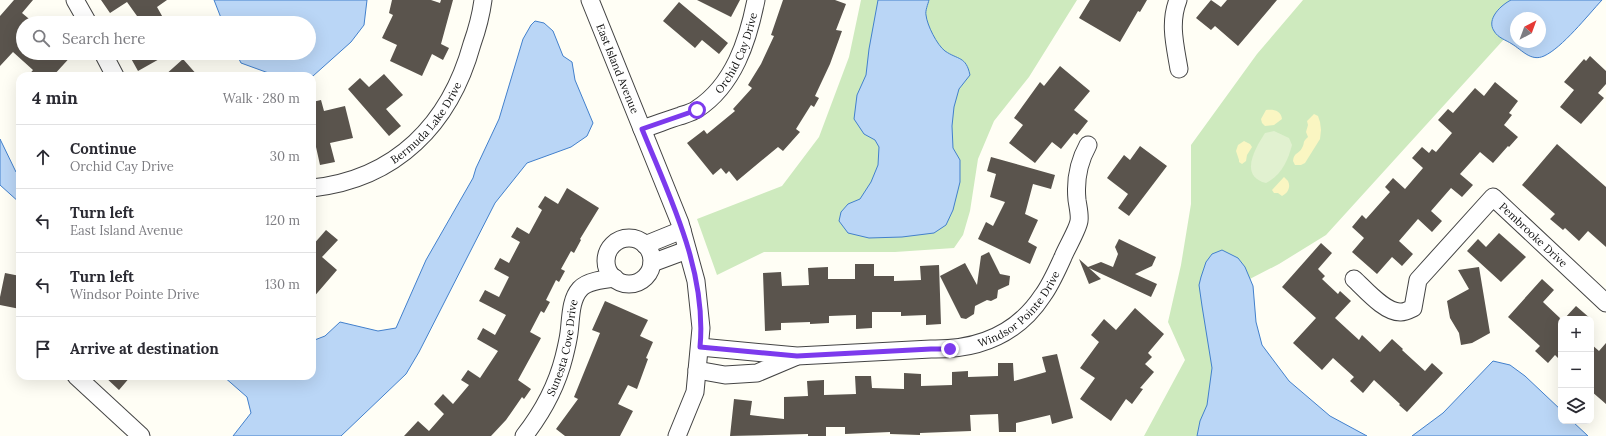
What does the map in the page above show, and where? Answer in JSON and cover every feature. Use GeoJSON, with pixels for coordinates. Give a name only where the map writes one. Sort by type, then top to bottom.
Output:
{"type":"FeatureCollection","features":[{"type":"Feature","properties":{"kind":"street"},"geometry":{"type":"LineString","coordinates":[[75,0],[84,16]]}},
{"type":"Feature","properties":{"kind":"street","name":"Bermuda Lake Drive"},"geometry":{"type":"LineString","coordinates":[[316,187],[350,181],[370,173],[390,163],[408,150],[424,134],[438,117],[461,75],[469,55],[483,0]]}},
{"type":"Feature","properties":{"kind":"street","name":"East Island Avenue"},"geometry":{"type":"LineString","coordinates":[[590,0],[682,230],[696,281],[701,328],[695,392],[677,436]]}},
{"type":"Feature","properties":{"kind":"street","name":"Orchid Cay Drive"},"geometry":{"type":"LineString","coordinates":[[642,129],[697,110],[713,96],[725,82],[735,66],[752,19],[756,0]]}},
{"type":"Feature","properties":{"kind":"street"},"geometry":{"type":"LineString","coordinates":[[1178,0],[1174,9],[1172,26],[1179,69]]}},
{"type":"Feature","properties":{"kind":"street"},"geometry":{"type":"LineString","coordinates":[[107,60],[113,72]]}},
{"type":"Feature","properties":{"kind":"street","name":"Windsor Pointe Drive"},"geometry":{"type":"LineString","coordinates":[[700,347],[797,356],[962,348],[988,341],[1015,325],[1034,308],[1044,294],[1079,222],[1075,184],[1078,166],[1088,145]]}},
{"type":"Feature","properties":{"kind":"street","name":"Pembrooke Drive"},"geometry":{"type":"LineString","coordinates":[[1354,279],[1380,304],[1392,310],[1401,313],[1413,308],[1418,280],[1493,197],[1606,303]]}},
{"type":"Feature","properties":{"kind":"street"},"geometry":{"type":"LineString","coordinates":[[645,245],[682,230]]}},
{"type":"Feature","properties":{"kind":"street"},"geometry":{"type":"LineString","coordinates":[[581,288],[590,272],[607,255],[612,246],[622,239],[638,239],[645,245],[650,251],[652,263],[650,271],[645,277],[636,282],[629,284],[622,282],[615,278],[610,272],[606,263],[607,255]]}},
{"type":"Feature","properties":{"kind":"street"},"geometry":{"type":"LineString","coordinates":[[652,263],[687,250]]}},
{"type":"Feature","properties":{"kind":"street","name":"Sunesta Cove Drive"},"geometry":{"type":"LineString","coordinates":[[524,436],[551,393],[558,376],[569,335],[572,306],[575,296],[581,288],[599,280],[615,278]]}},
{"type":"Feature","properties":{"kind":"street","name":"Windsor Pointe Drive"},"geometry":{"type":"LineString","coordinates":[[697,370],[724,375],[757,373],[797,356]]}},
{"type":"Feature","properties":{"kind":"street"},"geometry":{"type":"LineString","coordinates":[[80,380],[141,436]]}},
{"type":"Feature","properties":{"kind":"green space"},"geometry":{"type":"Polygon","coordinates":[[[861,0],[1077,0],[1029,77],[994,121],[978,159],[970,211],[963,235],[954,248],[895,252],[764,252],[717,275],[697,219],[782,186],[819,137],[849,57],[861,0]]]}},
{"type":"Feature","properties":{"kind":"green space"},"geometry":{"type":"Polygon","coordinates":[[[1303,0],[1539,0],[1524,12],[1510,12],[1510,33],[1326,235],[1279,264],[1244,282],[1199,436],[1144,436],[1185,360],[1168,322],[1181,265],[1191,204],[1191,145],[1257,54],[1303,0]]]}},
{"type":"Feature","properties":{"kind":"green space"},"geometry":{"type":"Polygon","coordinates":[[[1274,131],[1289,138],[1292,145],[1284,167],[1272,180],[1266,183],[1258,179],[1253,174],[1251,168],[1252,161],[1257,146],[1265,133],[1274,131]]]}},
{"type":"Feature","properties":{"kind":"sand"},"geometry":{"type":"Polygon","coordinates":[[[1266,110],[1278,112],[1282,119],[1274,125],[1265,126],[1261,119],[1266,110]]]}},
{"type":"Feature","properties":{"kind":"sand"},"geometry":{"type":"Polygon","coordinates":[[[1314,114],[1318,116],[1320,122],[1320,139],[1305,163],[1295,165],[1293,161],[1294,156],[1301,150],[1304,141],[1308,137],[1306,132],[1308,125],[1307,121],[1314,114]]]}},
{"type":"Feature","properties":{"kind":"sand"},"geometry":{"type":"Polygon","coordinates":[[[1244,141],[1252,147],[1247,155],[1246,161],[1242,164],[1239,162],[1236,151],[1238,145],[1244,141]]]}},
{"type":"Feature","properties":{"kind":"sand"},"geometry":{"type":"Polygon","coordinates":[[[1284,177],[1289,183],[1289,188],[1282,196],[1278,193],[1274,193],[1272,190],[1284,177]]]}},
{"type":"Feature","properties":{"kind":"water"},"geometry":{"type":"Polygon","coordinates":[[[214,0],[367,0],[364,25],[351,42],[316,73],[316,72],[266,72],[241,63],[240,60],[316,60],[316,16],[220,16],[214,0]]]}},
{"type":"Feature","properties":{"kind":"water"},"geometry":{"type":"Polygon","coordinates":[[[878,0],[929,0],[926,13],[928,24],[933,34],[945,51],[964,61],[970,75],[959,89],[954,107],[952,126],[953,148],[960,160],[960,182],[953,210],[946,225],[934,233],[902,237],[869,238],[848,233],[839,221],[841,212],[848,204],[860,199],[871,182],[878,165],[879,147],[875,140],[864,134],[854,119],[857,95],[866,75],[878,0]]]}},
{"type":"Feature","properties":{"kind":"water"},"geometry":{"type":"Polygon","coordinates":[[[1511,0],[1602,0],[1559,46],[1544,56],[1535,58],[1518,48],[1546,48],[1546,12],[1510,12],[1510,43],[1500,37],[1494,31],[1492,26],[1493,17],[1499,9],[1511,0]]]}},
{"type":"Feature","properties":{"kind":"water"},"geometry":{"type":"Polygon","coordinates":[[[535,21],[544,23],[553,31],[563,56],[572,62],[575,80],[593,123],[587,136],[571,147],[527,163],[495,203],[419,352],[406,374],[341,436],[233,436],[251,413],[247,397],[228,380],[316,380],[316,339],[325,336],[340,322],[378,331],[396,328],[426,260],[473,178],[476,168],[499,119],[523,39],[535,21]]]}},
{"type":"Feature","properties":{"kind":"water"},"geometry":{"type":"Polygon","coordinates":[[[0,139],[16,172],[16,199],[0,185],[0,139]]]}},
{"type":"Feature","properties":{"kind":"water"},"geometry":{"type":"Polygon","coordinates":[[[1222,250],[1238,258],[1245,267],[1253,286],[1256,322],[1262,345],[1289,381],[1330,416],[1367,436],[1197,436],[1200,421],[1207,405],[1212,368],[1199,285],[1206,262],[1212,254],[1222,250]]]}},
{"type":"Feature","properties":{"kind":"water"},"geometry":{"type":"Polygon","coordinates":[[[1493,361],[1510,365],[1525,376],[1558,407],[1558,424],[1575,424],[1588,436],[1412,436],[1443,413],[1493,361]]]}},
{"type":"Feature","properties":{"kind":"building"},"geometry":{"type":"Polygon","coordinates":[[[14,0],[33,0],[22,13],[26,16],[16,16],[16,55],[13,52],[0,66],[0,16],[14,0]]]}},
{"type":"Feature","properties":{"kind":"building"},"geometry":{"type":"Polygon","coordinates":[[[101,0],[167,0],[157,7],[162,16],[137,16],[127,2],[110,13],[101,0]]]}},
{"type":"Feature","properties":{"kind":"building"},"geometry":{"type":"Polygon","coordinates":[[[392,0],[431,0],[440,3],[441,0],[453,0],[441,44],[449,48],[443,60],[432,54],[422,76],[390,61],[397,45],[382,38],[393,15],[389,13],[392,0]]]}},
{"type":"Feature","properties":{"kind":"building"},"geometry":{"type":"Polygon","coordinates":[[[697,0],[740,0],[731,17],[697,0]]]}},
{"type":"Feature","properties":{"kind":"building"},"geometry":{"type":"Polygon","coordinates":[[[783,0],[835,0],[846,4],[836,30],[842,31],[830,64],[815,96],[819,98],[814,107],[811,105],[796,129],[800,132],[783,151],[778,147],[737,181],[729,171],[726,174],[721,168],[713,175],[687,143],[704,130],[707,134],[735,111],[733,109],[752,88],[748,85],[761,64],[774,36],[771,35],[783,0]]]}},
{"type":"Feature","properties":{"kind":"building"},"geometry":{"type":"Polygon","coordinates":[[[1090,0],[1147,0],[1140,12],[1138,11],[1120,42],[1079,18],[1090,0]]]}},
{"type":"Feature","properties":{"kind":"building"},"geometry":{"type":"Polygon","coordinates":[[[1211,0],[1221,7],[1227,0],[1277,0],[1238,46],[1215,26],[1211,30],[1196,18],[1211,0]]]}},
{"type":"Feature","properties":{"kind":"building"},"geometry":{"type":"Polygon","coordinates":[[[679,2],[728,43],[719,54],[702,40],[695,48],[663,21],[679,2]]]}},
{"type":"Feature","properties":{"kind":"building"},"geometry":{"type":"Polygon","coordinates":[[[1590,56],[1606,71],[1606,84],[1598,93],[1604,98],[1581,124],[1560,107],[1574,90],[1564,82],[1584,59],[1586,61],[1590,56]]]}},
{"type":"Feature","properties":{"kind":"building"},"geometry":{"type":"Polygon","coordinates":[[[22,60],[68,60],[57,72],[31,72],[33,70],[22,60]]]}},
{"type":"Feature","properties":{"kind":"building"},"geometry":{"type":"Polygon","coordinates":[[[132,60],[158,60],[138,71],[132,60]]]}},
{"type":"Feature","properties":{"kind":"building"},"geometry":{"type":"Polygon","coordinates":[[[182,60],[184,60],[194,72],[168,72],[182,60]]]}},
{"type":"Feature","properties":{"kind":"building"},"geometry":{"type":"Polygon","coordinates":[[[1060,66],[1090,91],[1074,110],[1088,121],[1077,135],[1074,133],[1061,149],[1052,142],[1035,163],[1009,143],[1023,125],[1014,118],[1040,82],[1044,86],[1060,66]]]}},
{"type":"Feature","properties":{"kind":"building"},"geometry":{"type":"Polygon","coordinates":[[[384,74],[403,95],[386,109],[401,126],[389,136],[348,89],[360,78],[369,87],[384,74]]]}},
{"type":"Feature","properties":{"kind":"building"},"geometry":{"type":"Polygon","coordinates":[[[1495,82],[1518,101],[1509,113],[1512,115],[1504,125],[1518,137],[1493,163],[1480,152],[1460,174],[1473,185],[1462,197],[1451,188],[1431,211],[1442,221],[1432,232],[1418,219],[1399,241],[1413,254],[1402,266],[1392,257],[1377,274],[1352,252],[1364,238],[1352,227],[1362,215],[1366,219],[1390,192],[1385,187],[1393,178],[1405,189],[1423,168],[1412,158],[1422,147],[1429,153],[1432,149],[1436,152],[1452,133],[1438,120],[1448,109],[1453,113],[1475,88],[1484,96],[1495,82]]]}},
{"type":"Feature","properties":{"kind":"building"},"geometry":{"type":"Polygon","coordinates":[[[321,100],[324,111],[345,106],[353,138],[330,143],[335,162],[320,165],[316,147],[316,101],[321,100]]]}},
{"type":"Feature","properties":{"kind":"building"},"geometry":{"type":"Polygon","coordinates":[[[1557,144],[1606,187],[1606,247],[1588,231],[1579,241],[1565,228],[1563,230],[1550,219],[1555,214],[1522,185],[1557,144]]]}},
{"type":"Feature","properties":{"kind":"building"},"geometry":{"type":"Polygon","coordinates":[[[1140,146],[1167,166],[1129,216],[1118,208],[1128,194],[1107,178],[1124,155],[1130,160],[1140,146]]]}},
{"type":"Feature","properties":{"kind":"building"},"geometry":{"type":"Polygon","coordinates":[[[991,157],[1055,175],[1051,189],[1033,184],[1025,214],[1038,220],[1028,242],[1037,247],[1030,264],[978,239],[986,222],[993,226],[1005,202],[990,197],[996,174],[987,171],[991,157]]]}},
{"type":"Feature","properties":{"kind":"building"},"geometry":{"type":"Polygon","coordinates":[[[567,188],[599,208],[580,239],[581,240],[574,253],[571,251],[561,269],[565,271],[559,282],[556,280],[546,300],[550,302],[544,313],[541,311],[530,332],[541,338],[518,380],[531,389],[524,399],[522,397],[506,420],[491,436],[404,436],[418,421],[429,431],[444,414],[434,404],[443,394],[453,404],[469,385],[461,380],[468,370],[480,378],[498,351],[477,339],[483,328],[495,335],[506,315],[479,301],[485,290],[499,297],[509,277],[494,269],[500,258],[509,263],[520,242],[511,237],[517,227],[529,234],[542,210],[538,207],[545,196],[558,204],[567,188]]]}},
{"type":"Feature","properties":{"kind":"building"},"geometry":{"type":"Polygon","coordinates":[[[326,230],[338,240],[322,257],[337,270],[316,294],[316,241],[326,230]]]}},
{"type":"Feature","properties":{"kind":"building"},"geometry":{"type":"Polygon","coordinates":[[[1499,233],[1526,257],[1501,282],[1467,251],[1478,239],[1486,247],[1499,233]]]}},
{"type":"Feature","properties":{"kind":"building"},"geometry":{"type":"Polygon","coordinates":[[[1119,239],[1156,257],[1152,266],[1135,274],[1157,284],[1151,297],[1089,268],[1101,279],[1089,284],[1079,259],[1088,267],[1101,262],[1113,267],[1118,254],[1115,247],[1119,239]]]}},
{"type":"Feature","properties":{"kind":"building"},"geometry":{"type":"Polygon","coordinates":[[[1321,243],[1332,253],[1318,269],[1325,276],[1322,279],[1338,294],[1340,291],[1351,301],[1335,318],[1359,340],[1362,335],[1380,352],[1392,339],[1425,371],[1432,363],[1443,373],[1407,412],[1374,380],[1363,393],[1350,381],[1354,377],[1333,358],[1322,370],[1293,343],[1316,318],[1282,287],[1321,243]]]}},
{"type":"Feature","properties":{"kind":"building"},"geometry":{"type":"Polygon","coordinates":[[[989,252],[1000,274],[1010,276],[1009,285],[998,290],[997,298],[991,301],[987,300],[975,306],[974,314],[966,319],[961,318],[940,276],[965,263],[977,285],[981,256],[989,252]]]}},
{"type":"Feature","properties":{"kind":"building"},"geometry":{"type":"Polygon","coordinates":[[[855,264],[874,264],[874,276],[894,276],[894,281],[921,280],[920,266],[939,265],[941,324],[926,325],[926,315],[901,316],[901,312],[872,312],[872,328],[856,329],[856,315],[829,316],[829,323],[781,323],[781,330],[765,331],[763,273],[781,272],[782,286],[809,285],[808,268],[828,267],[828,279],[855,279],[855,264]]]}},
{"type":"Feature","properties":{"kind":"building"},"geometry":{"type":"Polygon","coordinates":[[[1479,267],[1490,333],[1472,343],[1461,345],[1459,333],[1450,318],[1447,301],[1469,289],[1458,270],[1479,267]]]}},
{"type":"Feature","properties":{"kind":"building"},"geometry":{"type":"Polygon","coordinates":[[[5,273],[16,275],[16,308],[0,305],[0,297],[5,273]]]}},
{"type":"Feature","properties":{"kind":"building"},"geometry":{"type":"Polygon","coordinates":[[[1542,279],[1554,290],[1543,302],[1558,316],[1558,358],[1555,355],[1548,363],[1535,351],[1540,346],[1508,317],[1542,279]]]}},
{"type":"Feature","properties":{"kind":"building"},"geometry":{"type":"Polygon","coordinates":[[[605,301],[648,320],[640,336],[653,342],[646,358],[648,359],[637,389],[628,385],[618,404],[633,411],[620,436],[565,436],[556,429],[578,399],[574,397],[600,333],[592,330],[605,301]]]}},
{"type":"Feature","properties":{"kind":"building"},"geometry":{"type":"Polygon","coordinates":[[[1576,306],[1588,316],[1567,316],[1576,306]]]}},
{"type":"Feature","properties":{"kind":"building"},"geometry":{"type":"Polygon","coordinates":[[[1135,308],[1164,334],[1148,353],[1152,357],[1145,364],[1154,372],[1140,388],[1143,389],[1132,404],[1126,399],[1111,421],[1080,399],[1095,378],[1080,368],[1099,342],[1091,335],[1104,319],[1116,330],[1135,308]]]}},
{"type":"Feature","properties":{"kind":"building"},"geometry":{"type":"Polygon","coordinates":[[[1606,343],[1606,404],[1594,394],[1594,347],[1599,351],[1606,343]]]}},
{"type":"Feature","properties":{"kind":"building"},"geometry":{"type":"Polygon","coordinates":[[[1057,354],[1073,418],[1052,424],[1050,415],[1016,423],[1016,432],[999,432],[998,414],[970,415],[971,431],[920,433],[920,435],[890,434],[890,432],[845,434],[845,427],[826,427],[826,436],[808,436],[808,434],[730,436],[734,399],[752,401],[750,415],[784,419],[784,397],[808,396],[807,381],[824,380],[824,395],[856,394],[855,376],[871,376],[872,388],[904,389],[904,373],[921,374],[921,386],[952,385],[952,372],[968,371],[968,377],[998,376],[998,363],[1013,363],[1014,381],[1046,372],[1042,357],[1057,354]]]}},
{"type":"Feature","properties":{"kind":"building"},"geometry":{"type":"Polygon","coordinates":[[[108,380],[128,380],[119,390],[108,380]]]}},
{"type":"Feature","properties":{"kind":"route"},"geometry":{"type":"LineString","coordinates":[[697,110],[642,129],[680,224],[696,281],[701,328],[700,347],[797,356],[950,349]]}}]}
